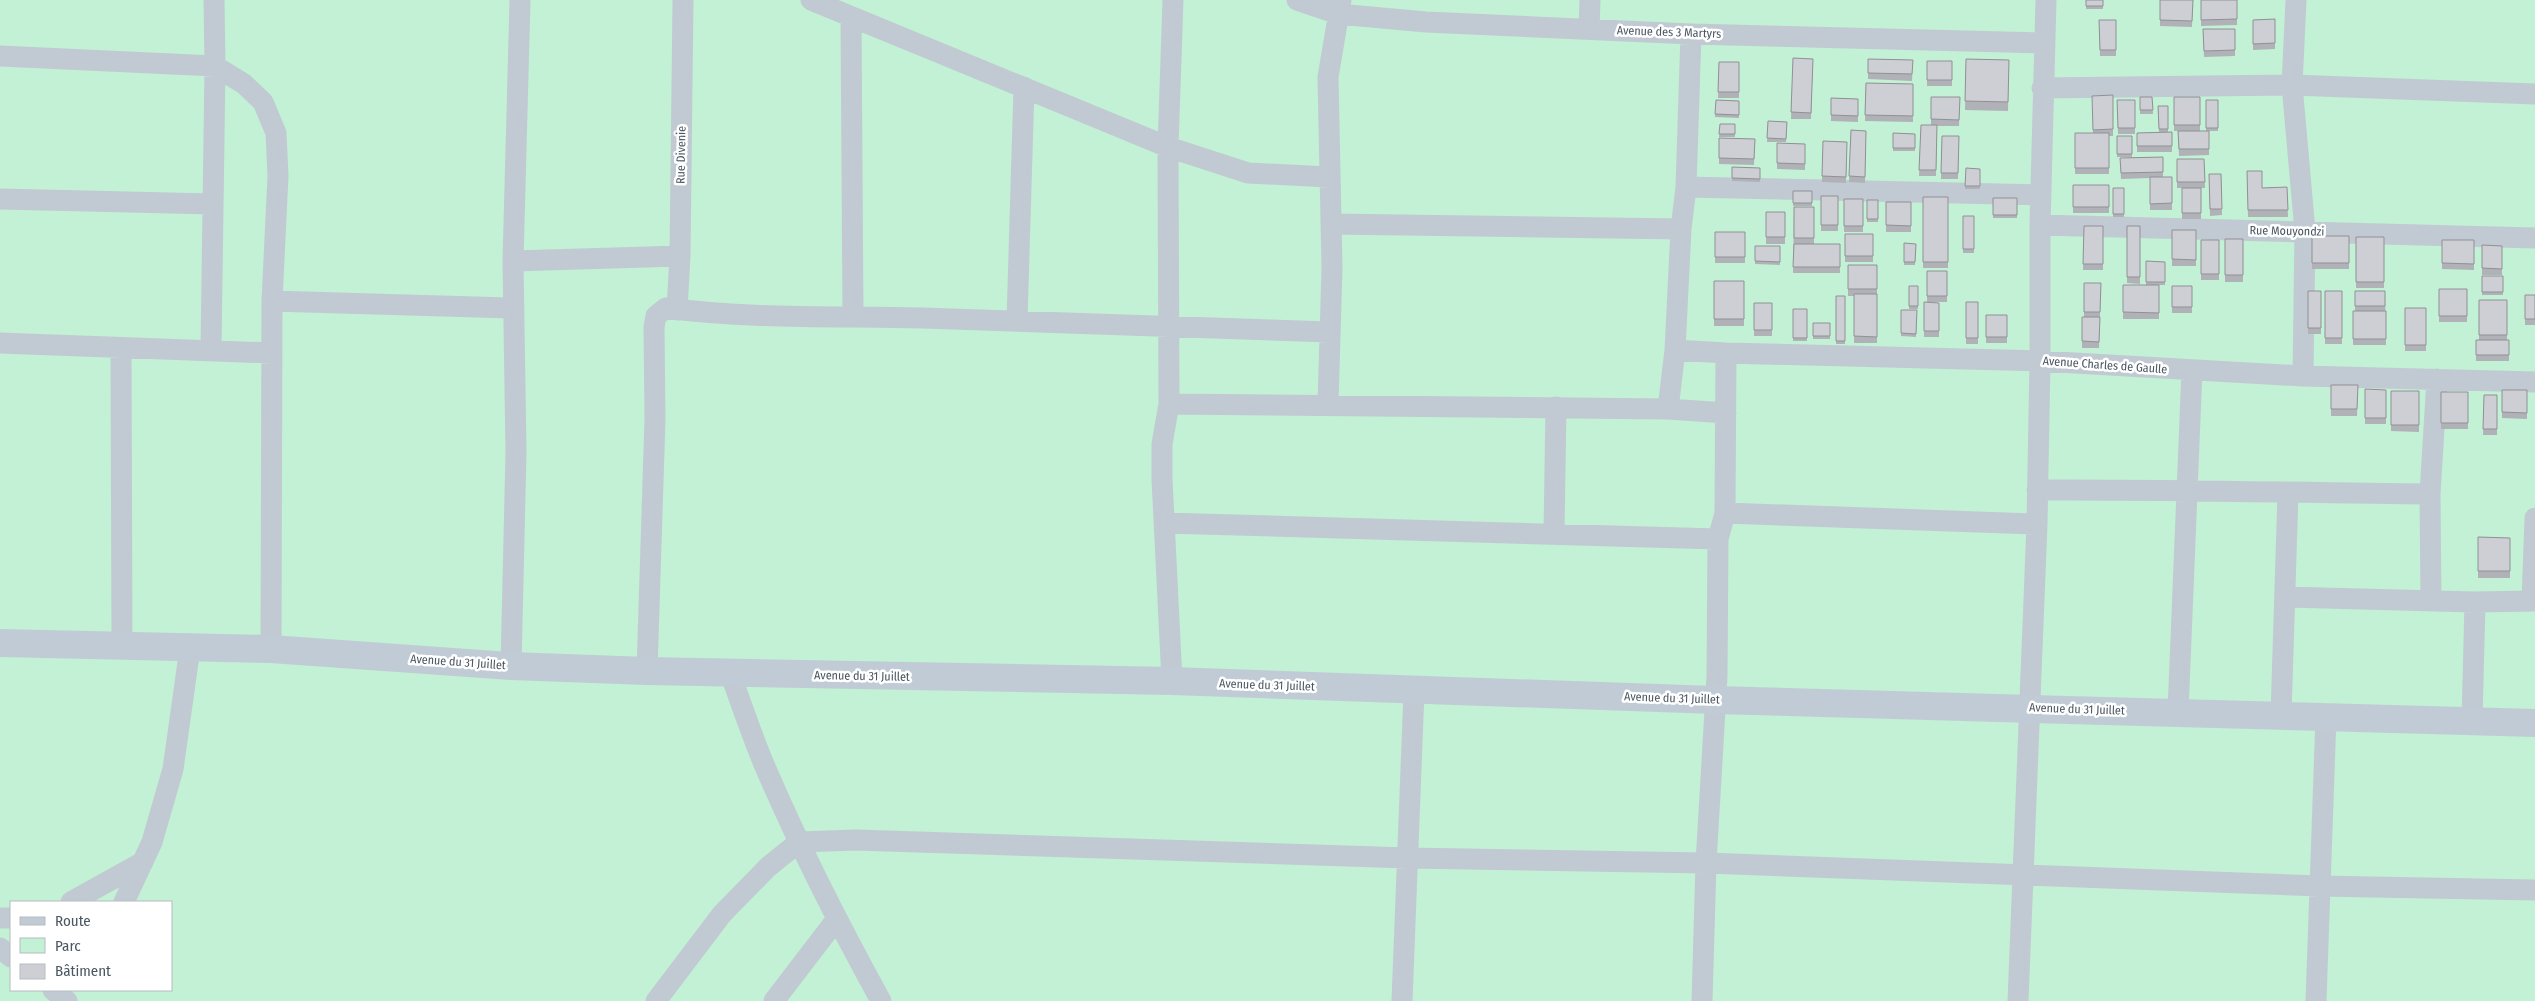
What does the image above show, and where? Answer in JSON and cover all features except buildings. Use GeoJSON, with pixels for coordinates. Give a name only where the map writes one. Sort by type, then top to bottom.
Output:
{"type":"FeatureCollection","features":[{"type":"Feature","properties":{"kind":"street"},"geometry":{"type":"LineString","coordinates":[[211,350],[215,66],[214,0]]}},
{"type":"Feature","properties":{"kind":"street"},"geometry":{"type":"LineString","coordinates":[[511,666],[516,452],[513,262],[520,0]]}},
{"type":"Feature","properties":{"kind":"street","name":"Rue Divenie"},"geometry":{"type":"LineString","coordinates":[[677,310],[680,256],[683,0]]}},
{"type":"Feature","properties":{"kind":"street"},"geometry":{"type":"LineString","coordinates":[[1172,681],[1162,444],[1168,404],[1168,147],[1173,0]]}},
{"type":"Feature","properties":{"kind":"street","name":"Avenue des 3 Martyrs"},"geometry":{"type":"LineString","coordinates":[[1297,0],[1426,22],[1691,34],[2044,43]]}},
{"type":"Feature","properties":{"kind":"street"},"geometry":{"type":"LineString","coordinates":[[1589,29],[1590,0]]}},
{"type":"Feature","properties":{"kind":"street"},"geometry":{"type":"LineString","coordinates":[[2018,1001],[2028,707],[2037,524],[2042,88],[2046,0]]}},
{"type":"Feature","properties":{"kind":"street"},"geometry":{"type":"LineString","coordinates":[[2296,0],[2292,85],[2304,231],[2303,376]]}},
{"type":"Feature","properties":{"kind":"street"},"geometry":{"type":"LineString","coordinates":[[820,2],[851,17],[1168,147],[1248,174],[1329,177]]}},
{"type":"Feature","properties":{"kind":"street"},"geometry":{"type":"LineString","coordinates":[[1328,404],[1331,224],[1328,77],[1340,7]]}},
{"type":"Feature","properties":{"kind":"street"},"geometry":{"type":"LineString","coordinates":[[851,17],[853,317]]}},
{"type":"Feature","properties":{"kind":"street"},"geometry":{"type":"LineString","coordinates":[[1668,408],[1675,350],[1681,229],[1686,188],[1691,34]]}},
{"type":"Feature","properties":{"kind":"street"},"geometry":{"type":"LineString","coordinates":[[0,56],[215,66],[244,84],[262,102],[276,133],[278,176],[272,301],[270,649]]}},
{"type":"Feature","properties":{"kind":"street"},"geometry":{"type":"LineString","coordinates":[[2042,88],[2292,85],[2535,94]]}},
{"type":"Feature","properties":{"kind":"street"},"geometry":{"type":"LineString","coordinates":[[1017,321],[1024,87]]}},
{"type":"Feature","properties":{"kind":"street"},"geometry":{"type":"LineString","coordinates":[[1686,188],[2041,195]]}},
{"type":"Feature","properties":{"kind":"street"},"geometry":{"type":"LineString","coordinates":[[0,199],[213,204]]}},
{"type":"Feature","properties":{"kind":"street"},"geometry":{"type":"LineString","coordinates":[[1331,224],[1681,229]]}},
{"type":"Feature","properties":{"kind":"street","name":"Rue Mouyondzi"},"geometry":{"type":"LineString","coordinates":[[2040,225],[2535,238]]}},
{"type":"Feature","properties":{"kind":"street"},"geometry":{"type":"LineString","coordinates":[[513,262],[680,256]]}},
{"type":"Feature","properties":{"kind":"street"},"geometry":{"type":"LineString","coordinates":[[272,301],[514,308]]}},
{"type":"Feature","properties":{"kind":"street"},"geometry":{"type":"LineString","coordinates":[[647,671],[654,419],[654,327],[656,316],[666,308],[805,318],[853,317],[1017,321],[1330,332]]}},
{"type":"Feature","properties":{"kind":"street"},"geometry":{"type":"LineString","coordinates":[[0,343],[272,353]]}},
{"type":"Feature","properties":{"kind":"street"},"geometry":{"type":"LineString","coordinates":[[121,348],[122,646]]}},
{"type":"Feature","properties":{"kind":"street","name":"Avenue Charles de Gaulle"},"geometry":{"type":"LineString","coordinates":[[1675,350],[2040,361],[2303,376],[2535,382]]}},
{"type":"Feature","properties":{"kind":"street"},"geometry":{"type":"LineString","coordinates":[[1702,1001],[1706,863],[1715,700],[1718,539],[1724,512],[1726,353]]}},
{"type":"Feature","properties":{"kind":"street"},"geometry":{"type":"LineString","coordinates":[[2178,712],[2192,370]]}},
{"type":"Feature","properties":{"kind":"street"},"geometry":{"type":"LineString","coordinates":[[2431,600],[2430,494],[2437,379]]}},
{"type":"Feature","properties":{"kind":"street"},"geometry":{"type":"LineString","coordinates":[[1168,404],[1668,408],[1726,413]]}},
{"type":"Feature","properties":{"kind":"street"},"geometry":{"type":"LineString","coordinates":[[1554,533],[1556,407]]}},
{"type":"Feature","properties":{"kind":"street"},"geometry":{"type":"LineString","coordinates":[[2037,490],[2188,489],[2288,493],[2430,494]]}},
{"type":"Feature","properties":{"kind":"street"},"geometry":{"type":"LineString","coordinates":[[2280,715],[2288,493]]}},
{"type":"Feature","properties":{"kind":"street"},"geometry":{"type":"LineString","coordinates":[[1724,512],[2037,524]]}},
{"type":"Feature","properties":{"kind":"street"},"geometry":{"type":"LineString","coordinates":[[2285,597],[2475,602],[2533,601],[2535,518]]}},
{"type":"Feature","properties":{"kind":"street"},"geometry":{"type":"LineString","coordinates":[[1164,523],[1718,539]]}},
{"type":"Feature","properties":{"kind":"street"},"geometry":{"type":"LineString","coordinates":[[2472,720],[2475,602]]}},
{"type":"Feature","properties":{"kind":"street","name":"Avenue du 31 Juillet"},"geometry":{"type":"LineString","coordinates":[[0,643],[270,649],[511,666],[647,671],[1172,681],[1715,700],[2028,707],[2535,723]]}},
{"type":"Feature","properties":{"kind":"street"},"geometry":{"type":"LineString","coordinates":[[124,901],[152,842],[173,769],[190,648]]}},
{"type":"Feature","properties":{"kind":"street"},"geometry":{"type":"LineString","coordinates":[[730,673],[762,761],[799,842],[836,920],[881,1001]]}},
{"type":"Feature","properties":{"kind":"street"},"geometry":{"type":"LineString","coordinates":[[1402,1001],[1414,690]]}},
{"type":"Feature","properties":{"kind":"street"},"geometry":{"type":"LineString","coordinates":[[2316,1001],[2326,717]]}},
{"type":"Feature","properties":{"kind":"street"},"geometry":{"type":"LineString","coordinates":[[656,1001],[722,914],[768,867],[799,842],[856,840],[1408,858],[1706,863],[2319,886],[2535,890]]}},
{"type":"Feature","properties":{"kind":"street"},"geometry":{"type":"LineString","coordinates":[[74,901],[143,862]]}},
{"type":"Feature","properties":{"kind":"street"},"geometry":{"type":"LineString","coordinates":[[774,1001],[836,920]]}},
{"type":"Feature","properties":{"kind":"street"},"geometry":{"type":"LineString","coordinates":[[0,948],[10,956]]}},
{"type":"Feature","properties":{"kind":"green space"},"geometry":{"type":"Polygon","coordinates":[[[0,0],[2535,0],[2535,1001],[0,1001],[0,0]]]}}]}
